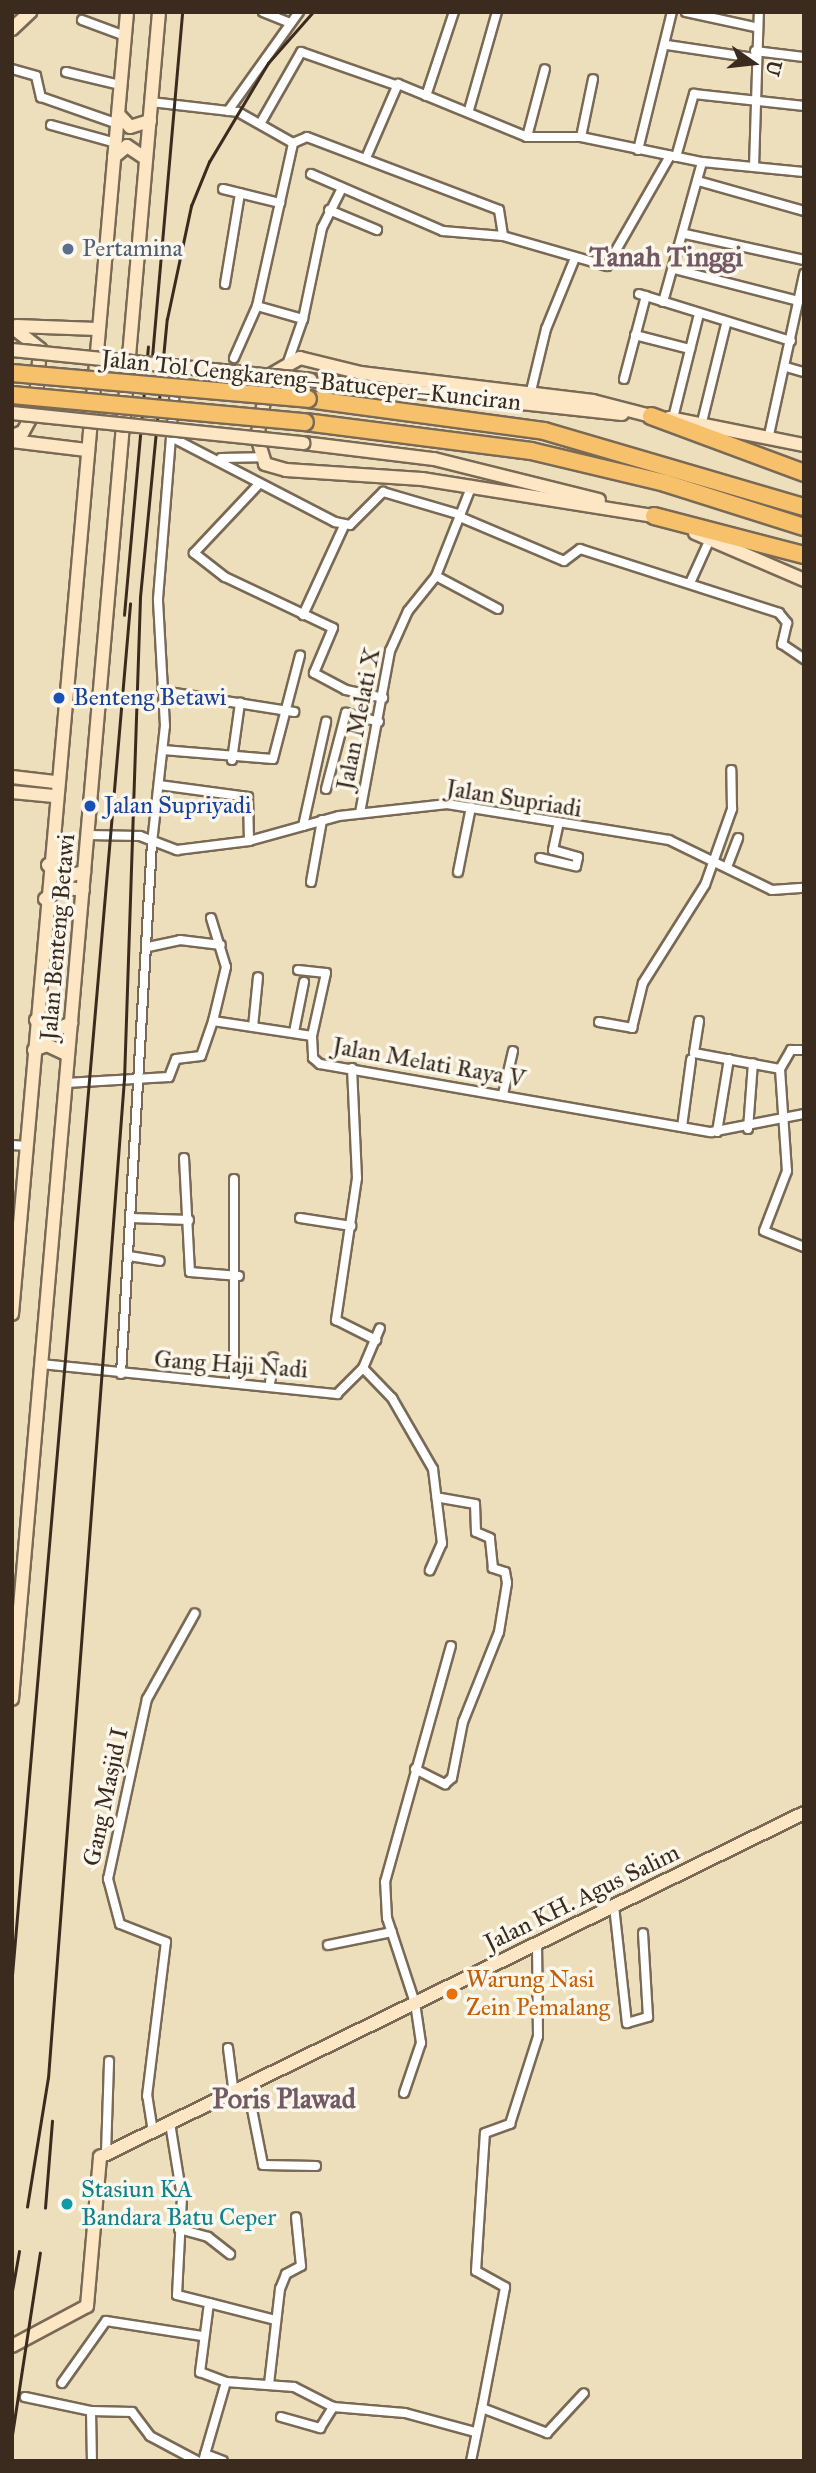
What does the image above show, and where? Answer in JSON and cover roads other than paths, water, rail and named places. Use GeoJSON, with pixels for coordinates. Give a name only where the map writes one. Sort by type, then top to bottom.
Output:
{"type":"FeatureCollection","features":[{"type":"Feature","properties":{"kind":"highway","name":"Jalan Tol Cengkareng–Batuceper–Kunciran"},"geometry":{"type":"LineString","coordinates":[[12,373],[308,399],[544,431],[804,507]]}},
{"type":"Feature","properties":{"kind":"highway","name":"Jalan Tol Cengkareng–Batuceper–Kunciran"},"geometry":{"type":"LineString","coordinates":[[12,395],[305,422],[531,451],[665,483],[804,527]]}},
{"type":"Feature","properties":{"kind":"highway"},"geometry":{"type":"LineString","coordinates":[[651,416],[804,473]]}},
{"type":"Feature","properties":{"kind":"highway"},"geometry":{"type":"LineString","coordinates":[[654,516],[804,555]]}},
{"type":"Feature","properties":{"kind":"main road"},"geometry":{"type":"LineString","coordinates":[[12,29],[30,12]]}},
{"type":"Feature","properties":{"kind":"main road","name":"Jalan Benteng Betawi"},"geometry":{"type":"LineString","coordinates":[[12,1314],[55,782],[127,12]]}},
{"type":"Feature","properties":{"kind":"main road","name":"Jalan Benteng Betawi"},"geometry":{"type":"LineString","coordinates":[[12,1699],[159,12]]}},
{"type":"Feature","properties":{"kind":"main road"},"geometry":{"type":"LineString","coordinates":[[118,120],[130,127],[150,121]]}},
{"type":"Feature","properties":{"kind":"main road"},"geometry":{"type":"LineString","coordinates":[[114,157],[127,146],[146,159]]}},
{"type":"Feature","properties":{"kind":"main road"},"geometry":{"type":"LineString","coordinates":[[12,326],[97,329]]}},
{"type":"Feature","properties":{"kind":"main road"},"geometry":{"type":"LineString","coordinates":[[12,326],[40,349],[35,410],[23,432],[12,439]]}},
{"type":"Feature","properties":{"kind":"main road"},"geometry":{"type":"LineString","coordinates":[[12,350],[673,418],[804,444]]}},
{"type":"Feature","properties":{"kind":"main road"},"geometry":{"type":"LineString","coordinates":[[651,416],[531,391],[361,373],[315,359],[288,362],[269,376],[257,437],[260,457],[286,470],[472,485],[654,516]]}},
{"type":"Feature","properties":{"kind":"main road"},"geometry":{"type":"LineString","coordinates":[[12,413],[303,443],[459,464],[654,516],[804,580]]}},
{"type":"Feature","properties":{"kind":"main road"},"geometry":{"type":"LineString","coordinates":[[12,439],[86,450]]}},
{"type":"Feature","properties":{"kind":"main road"},"geometry":{"type":"LineString","coordinates":[[54,796],[13,792],[14,778],[55,782]]}},
{"type":"Feature","properties":{"kind":"main road"},"geometry":{"type":"LineString","coordinates":[[48,865],[64,877],[84,872]]}},
{"type":"Feature","properties":{"kind":"main road"},"geometry":{"type":"LineString","coordinates":[[45,899],[61,887],[83,890]]}},
{"type":"Feature","properties":{"kind":"main road"},"geometry":{"type":"LineString","coordinates":[[36,1020],[56,1030],[71,1023]]}},
{"type":"Feature","properties":{"kind":"main road"},"geometry":{"type":"LineString","coordinates":[[34,1050],[47,1045],[68,1055]]}},
{"type":"Feature","properties":{"kind":"main road","name":"Jalan KH. Agus Salim"},"geometry":{"type":"LineString","coordinates":[[106,2154],[248,2089],[415,2003],[804,1813]]}},
{"type":"Feature","properties":{"kind":"main road"},"geometry":{"type":"LineString","coordinates":[[12,2346],[87,2306],[97,2165],[106,2154]]}},
{"type":"Feature","properties":{"kind":"street"},"geometry":{"type":"LineString","coordinates":[[263,12],[290,23]]}},
{"type":"Feature","properties":{"kind":"street"},"geometry":{"type":"LineString","coordinates":[[228,111],[299,12]]}},
{"type":"Feature","properties":{"kind":"street"},"geometry":{"type":"LineString","coordinates":[[426,96],[454,12]]}},
{"type":"Feature","properties":{"kind":"street"},"geometry":{"type":"LineString","coordinates":[[469,110],[497,12]]}},
{"type":"Feature","properties":{"kind":"street"},"geometry":{"type":"LineString","coordinates":[[638,150],[667,45],[672,12]]}},
{"type":"Feature","properties":{"kind":"street"},"geometry":{"type":"LineString","coordinates":[[686,12],[755,27]]}},
{"type":"Feature","properties":{"kind":"street"},"geometry":{"type":"LineString","coordinates":[[754,167],[754,54],[755,27],[759,12]]}},
{"type":"Feature","properties":{"kind":"street"},"geometry":{"type":"LineString","coordinates":[[82,20],[125,36]]}},
{"type":"Feature","properties":{"kind":"street"},"geometry":{"type":"LineString","coordinates":[[667,45],[804,57]]}},
{"type":"Feature","properties":{"kind":"street"},"geometry":{"type":"LineString","coordinates":[[260,124],[301,52],[469,110],[527,137],[581,137],[702,162],[804,172]]}},
{"type":"Feature","properties":{"kind":"street"},"geometry":{"type":"LineString","coordinates":[[12,69],[36,76],[41,97],[118,120]]}},
{"type":"Feature","properties":{"kind":"street"},"geometry":{"type":"LineString","coordinates":[[527,137],[545,69]]}},
{"type":"Feature","properties":{"kind":"street"},"geometry":{"type":"LineString","coordinates":[[66,72],[120,85]]}},
{"type":"Feature","properties":{"kind":"street"},"geometry":{"type":"LineString","coordinates":[[581,137],[593,79]]}},
{"type":"Feature","properties":{"kind":"street"},"geometry":{"type":"LineString","coordinates":[[366,158],[395,85]]}},
{"type":"Feature","properties":{"kind":"street"},"geometry":{"type":"LineString","coordinates":[[311,174],[443,231],[503,236],[575,258],[611,265],[673,156],[694,94],[804,106]]}},
{"type":"Feature","properties":{"kind":"street"},"geometry":{"type":"LineString","coordinates":[[151,102],[228,111],[260,124],[293,143]]}},
{"type":"Feature","properties":{"kind":"street"},"geometry":{"type":"LineString","coordinates":[[51,125],[116,143]]}},
{"type":"Feature","properties":{"kind":"street"},"geometry":{"type":"LineString","coordinates":[[293,143],[307,137],[503,212],[503,236]]}},
{"type":"Feature","properties":{"kind":"street"},"geometry":{"type":"LineString","coordinates":[[234,358],[257,306],[293,143]]}},
{"type":"Feature","properties":{"kind":"street"},"geometry":{"type":"LineString","coordinates":[[663,302],[685,234],[702,162]]}},
{"type":"Feature","properties":{"kind":"street"},"geometry":{"type":"LineString","coordinates":[[698,181],[804,211]]}},
{"type":"Feature","properties":{"kind":"street"},"geometry":{"type":"LineString","coordinates":[[288,362],[303,319],[329,210],[342,188]]}},
{"type":"Feature","properties":{"kind":"street"},"geometry":{"type":"LineString","coordinates":[[223,189],[279,203]]}},
{"type":"Feature","properties":{"kind":"street"},"geometry":{"type":"LineString","coordinates":[[225,284],[240,193]]}},
{"type":"Feature","properties":{"kind":"street"},"geometry":{"type":"LineString","coordinates":[[329,210],[377,230]]}},
{"type":"Feature","properties":{"kind":"street"},"geometry":{"type":"LineString","coordinates":[[685,234],[804,260]]}},
{"type":"Feature","properties":{"kind":"street"},"geometry":{"type":"LineString","coordinates":[[531,391],[546,329],[575,258]]}},
{"type":"Feature","properties":{"kind":"street"},"geometry":{"type":"LineString","coordinates":[[674,269],[799,301]]}},
{"type":"Feature","properties":{"kind":"street"},"geometry":{"type":"LineString","coordinates":[[769,435],[786,368],[804,274]]}},
{"type":"Feature","properties":{"kind":"street"},"geometry":{"type":"LineString","coordinates":[[624,379],[643,295],[726,324],[791,341]]}},
{"type":"Feature","properties":{"kind":"street"},"geometry":{"type":"LineString","coordinates":[[257,306],[303,319]]}},
{"type":"Feature","properties":{"kind":"street"},"geometry":{"type":"LineString","coordinates":[[673,418],[699,314]]}},
{"type":"Feature","properties":{"kind":"street"},"geometry":{"type":"LineString","coordinates":[[702,422],[726,324]]}},
{"type":"Feature","properties":{"kind":"street"},"geometry":{"type":"LineString","coordinates":[[635,335],[690,349]]}},
{"type":"Feature","properties":{"kind":"street"},"geometry":{"type":"LineString","coordinates":[[786,368],[804,372]]}},
{"type":"Feature","properties":{"kind":"street"},"geometry":{"type":"LineString","coordinates":[[121,1374],[141,1079],[152,843],[163,750],[158,599],[175,390]]}},
{"type":"Feature","properties":{"kind":"street"},"geometry":{"type":"LineString","coordinates":[[171,437],[220,458],[259,484],[344,526]]}},
{"type":"Feature","properties":{"kind":"street"},"geometry":{"type":"LineString","coordinates":[[220,458],[260,457]]}},
{"type":"Feature","properties":{"kind":"street"},"geometry":{"type":"LineString","coordinates":[[259,484],[194,553],[225,577],[334,629],[314,673],[346,690],[383,698]]}},
{"type":"Feature","properties":{"kind":"street","name":"Jalan Melati X"},"geometry":{"type":"LineString","coordinates":[[360,813],[397,630],[436,576],[472,485]]}},
{"type":"Feature","properties":{"kind":"street"},"geometry":{"type":"LineString","coordinates":[[303,615],[344,526],[386,492],[460,516],[564,561],[580,549],[690,583],[785,617],[782,644],[804,659]]}},
{"type":"Feature","properties":{"kind":"street"},"geometry":{"type":"LineString","coordinates":[[690,583],[710,539]]}},
{"type":"Feature","properties":{"kind":"street"},"geometry":{"type":"LineString","coordinates":[[436,576],[498,609]]}},
{"type":"Feature","properties":{"kind":"street"},"geometry":{"type":"LineString","coordinates":[[163,750],[232,760],[273,759],[282,709],[299,654]]}},
{"type":"Feature","properties":{"kind":"street"},"geometry":{"type":"LineString","coordinates":[[162,691],[293,712]]}},
{"type":"Feature","properties":{"kind":"street"},"geometry":{"type":"LineString","coordinates":[[232,760],[240,703]]}},
{"type":"Feature","properties":{"kind":"street"},"geometry":{"type":"LineString","coordinates":[[326,789],[346,713],[379,722]]}},
{"type":"Feature","properties":{"kind":"street"},"geometry":{"type":"LineString","coordinates":[[303,827],[326,722]]}},
{"type":"Feature","properties":{"kind":"street"},"geometry":{"type":"LineString","coordinates":[[598,1022],[632,1028],[643,983],[699,901],[732,809],[731,770]]}},
{"type":"Feature","properties":{"kind":"street"},"geometry":{"type":"LineString","coordinates":[[159,785],[248,797],[249,841]]}},
{"type":"Feature","properties":{"kind":"street"},"geometry":{"type":"LineString","coordinates":[[458,872],[471,807]]}},
{"type":"Feature","properties":{"kind":"street","name":"Jalan Supriadi"},"geometry":{"type":"LineString","coordinates":[[88,835],[140,836],[152,843],[177,850],[249,841],[322,820],[360,813],[471,807],[558,826],[669,840],[772,890],[804,888]]}},
{"type":"Feature","properties":{"kind":"street"},"geometry":{"type":"LineString","coordinates":[[311,883],[322,820]]}},
{"type":"Feature","properties":{"kind":"street"},"geometry":{"type":"LineString","coordinates":[[540,858],[576,866],[579,857],[553,850],[558,826]]}},
{"type":"Feature","properties":{"kind":"street"},"geometry":{"type":"LineString","coordinates":[[727,867],[738,838]]}},
{"type":"Feature","properties":{"kind":"street"},"geometry":{"type":"LineString","coordinates":[[66,1083],[169,1077],[179,1058],[197,1060],[213,1021],[226,967],[212,919]]}},
{"type":"Feature","properties":{"kind":"street"},"geometry":{"type":"LineString","coordinates":[[148,947],[180,940],[221,945]]}},
{"type":"Feature","properties":{"kind":"street"},"geometry":{"type":"LineString","coordinates":[[298,970],[327,977],[312,1036]]}},
{"type":"Feature","properties":{"kind":"street"},"geometry":{"type":"LineString","coordinates":[[253,1027],[258,977]]}},
{"type":"Feature","properties":{"kind":"street"},"geometry":{"type":"LineString","coordinates":[[294,1032],[304,982]]}},
{"type":"Feature","properties":{"kind":"street","name":"Jalan Melati Raya V"},"geometry":{"type":"LineString","coordinates":[[213,1021],[312,1036],[316,1062],[682,1127],[717,1132],[748,1129],[804,1114]]}},
{"type":"Feature","properties":{"kind":"street"},"geometry":{"type":"LineString","coordinates":[[699,1021],[693,1053],[780,1069]]}},
{"type":"Feature","properties":{"kind":"street"},"geometry":{"type":"LineString","coordinates":[[804,1050],[791,1049],[780,1069],[787,1171],[764,1231],[804,1247]]}},
{"type":"Feature","properties":{"kind":"street"},"geometry":{"type":"LineString","coordinates":[[503,1094],[513,1051]]}},
{"type":"Feature","properties":{"kind":"street"},"geometry":{"type":"LineString","coordinates":[[717,1132],[729,1059]]}},
{"type":"Feature","properties":{"kind":"street"},"geometry":{"type":"LineString","coordinates":[[682,1127],[691,1060]]}},
{"type":"Feature","properties":{"kind":"street"},"geometry":{"type":"LineString","coordinates":[[748,1129],[753,1063]]}},
{"type":"Feature","properties":{"kind":"street"},"geometry":{"type":"LineString","coordinates":[[352,1068],[357,1178],[336,1320],[376,1340]]}},
{"type":"Feature","properties":{"kind":"street"},"geometry":{"type":"LineString","coordinates":[[12,1144],[27,1146]]}},
{"type":"Feature","properties":{"kind":"street"},"geometry":{"type":"LineString","coordinates":[[184,1158],[190,1272],[239,1276]]}},
{"type":"Feature","properties":{"kind":"street"},"geometry":{"type":"LineString","coordinates":[[234,1179],[232,1260],[239,1276],[234,1380]]}},
{"type":"Feature","properties":{"kind":"street"},"geometry":{"type":"LineString","coordinates":[[131,1218],[189,1220]]}},
{"type":"Feature","properties":{"kind":"street"},"geometry":{"type":"LineString","coordinates":[[300,1218],[351,1226]]}},
{"type":"Feature","properties":{"kind":"street"},"geometry":{"type":"LineString","coordinates":[[129,1256],[160,1261]]}},
{"type":"Feature","properties":{"kind":"street","name":"Gang Haji Nadi"},"geometry":{"type":"LineString","coordinates":[[41,1364],[197,1383],[234,1380],[270,1383],[337,1394],[363,1368],[380,1328]]}},
{"type":"Feature","properties":{"kind":"street"},"geometry":{"type":"LineString","coordinates":[[270,1383],[274,1357]]}},
{"type":"Feature","properties":{"kind":"street"},"geometry":{"type":"LineString","coordinates":[[363,1368],[378,1380],[422,1448],[437,1497],[442,1543],[430,1570]]}},
{"type":"Feature","properties":{"kind":"street"},"geometry":{"type":"LineString","coordinates":[[415,1769],[445,1784],[452,1778],[463,1723],[499,1632],[507,1583],[505,1572],[493,1568],[491,1538],[476,1532],[475,1504],[437,1497]]}},
{"type":"Feature","properties":{"kind":"street","name":"Gang Masjid I"},"geometry":{"type":"LineString","coordinates":[[153,2132],[147,2096],[166,1942],[120,1924],[108,1879],[147,1699],[195,1613]]}},
{"type":"Feature","properties":{"kind":"street"},"geometry":{"type":"LineString","coordinates":[[404,2093],[420,2052],[415,2003],[384,1898],[387,1864],[451,1646]]}},
{"type":"Feature","properties":{"kind":"street"},"geometry":{"type":"LineString","coordinates":[[614,1906],[627,2023],[648,2017],[643,1933]]}},
{"type":"Feature","properties":{"kind":"street"},"geometry":{"type":"LineString","coordinates":[[328,1945],[392,1932]]}},
{"type":"Feature","properties":{"kind":"street"},"geometry":{"type":"LineString","coordinates":[[471,2461],[505,2287],[476,2271],[485,2133],[510,2124],[538,2036],[537,1944]]}},
{"type":"Feature","properties":{"kind":"street"},"geometry":{"type":"LineString","coordinates":[[228,2049],[234,2095]]}},
{"type":"Feature","properties":{"kind":"street"},"geometry":{"type":"LineString","coordinates":[[106,2154],[108,2061]]}},
{"type":"Feature","properties":{"kind":"street"},"geometry":{"type":"LineString","coordinates":[[248,2089],[264,2165],[316,2166]]}},
{"type":"Feature","properties":{"kind":"street"},"geometry":{"type":"LineString","coordinates":[[170,2123],[182,2197],[177,2295],[272,2319]]}},
{"type":"Feature","properties":{"kind":"street"},"geometry":{"type":"LineString","coordinates":[[269,2384],[279,2334],[272,2319],[284,2276],[300,2266],[296,2217]]}},
{"type":"Feature","properties":{"kind":"street"},"geometry":{"type":"LineString","coordinates":[[179,2229],[208,2236],[230,2254]]}},
{"type":"Feature","properties":{"kind":"street"},"geometry":{"type":"LineString","coordinates":[[209,2303],[202,2336],[200,2372],[253,2389],[269,2384],[300,2389],[333,2407],[405,2413],[475,2431]]}},
{"type":"Feature","properties":{"kind":"street"},"geometry":{"type":"LineString","coordinates":[[62,2383],[106,2321],[202,2336]]}},
{"type":"Feature","properties":{"kind":"street"},"geometry":{"type":"LineString","coordinates":[[223,2461],[204,2458],[226,2382]]}},
{"type":"Feature","properties":{"kind":"street"},"geometry":{"type":"LineString","coordinates":[[482,2408],[544,2433],[584,2393]]}},
{"type":"Feature","properties":{"kind":"street"},"geometry":{"type":"LineString","coordinates":[[24,2397],[91,2411],[132,2412],[150,2436],[197,2461]]}},
{"type":"Feature","properties":{"kind":"street"},"geometry":{"type":"LineString","coordinates":[[281,2417],[320,2427],[333,2407]]}},
{"type":"Feature","properties":{"kind":"street"},"geometry":{"type":"LineString","coordinates":[[91,2411],[92,2461]]}},
{"type":"Feature","properties":{"kind":"railway"},"geometry":{"type":"LineString","coordinates":[[152,357],[182,12]]}},
{"type":"Feature","properties":{"kind":"railway"},"geometry":{"type":"LineString","coordinates":[[27,2207],[48,2078],[124,1080],[140,597],[167,319],[191,206],[209,162],[268,63],[313,12]]}},
{"type":"Feature","properties":{"kind":"railway"},"geometry":{"type":"LineString","coordinates":[[124,615],[148,347]]}},
{"type":"Feature","properties":{"kind":"railway"},"geometry":{"type":"LineString","coordinates":[[12,1975],[130,604]]}},
{"type":"Feature","properties":{"kind":"railway"},"geometry":{"type":"LineString","coordinates":[[45,2208],[52,2121]]}},
{"type":"Feature","properties":{"kind":"railway"},"geometry":{"type":"LineString","coordinates":[[12,2291],[19,2252]]}},
{"type":"Feature","properties":{"kind":"railway"},"geometry":{"type":"LineString","coordinates":[[12,2435],[40,2253]]}},
{"type":"Feature","properties":{"kind":"place","name":"Pertamina"},"geometry":{"type":"Point","coordinates":[68,249]}},
{"type":"Feature","properties":{"kind":"place","name":"Benteng Betawi"},"geometry":{"type":"Point","coordinates":[59,698]}},
{"type":"Feature","properties":{"kind":"place","name":"Jalan Supriyadi"},"geometry":{"type":"Point","coordinates":[90,806]}},
{"type":"Feature","properties":{"kind":"place","name":"Warung Nasi Zein Pemalang"},"geometry":{"type":"Point","coordinates":[452,1994]}},
{"type":"Feature","properties":{"kind":"place","name":"Stasiun KA Bandara Batu Ceper"},"geometry":{"type":"Point","coordinates":[67,2204]}},
{"type":"Feature","properties":{"kind":"district","name":"Tanah Tinggi"},"geometry":{"type":"Point","coordinates":[666,257]}},
{"type":"Feature","properties":{"kind":"district","name":"Poris Plawad"},"geometry":{"type":"Point","coordinates":[284,2099]}}]}
